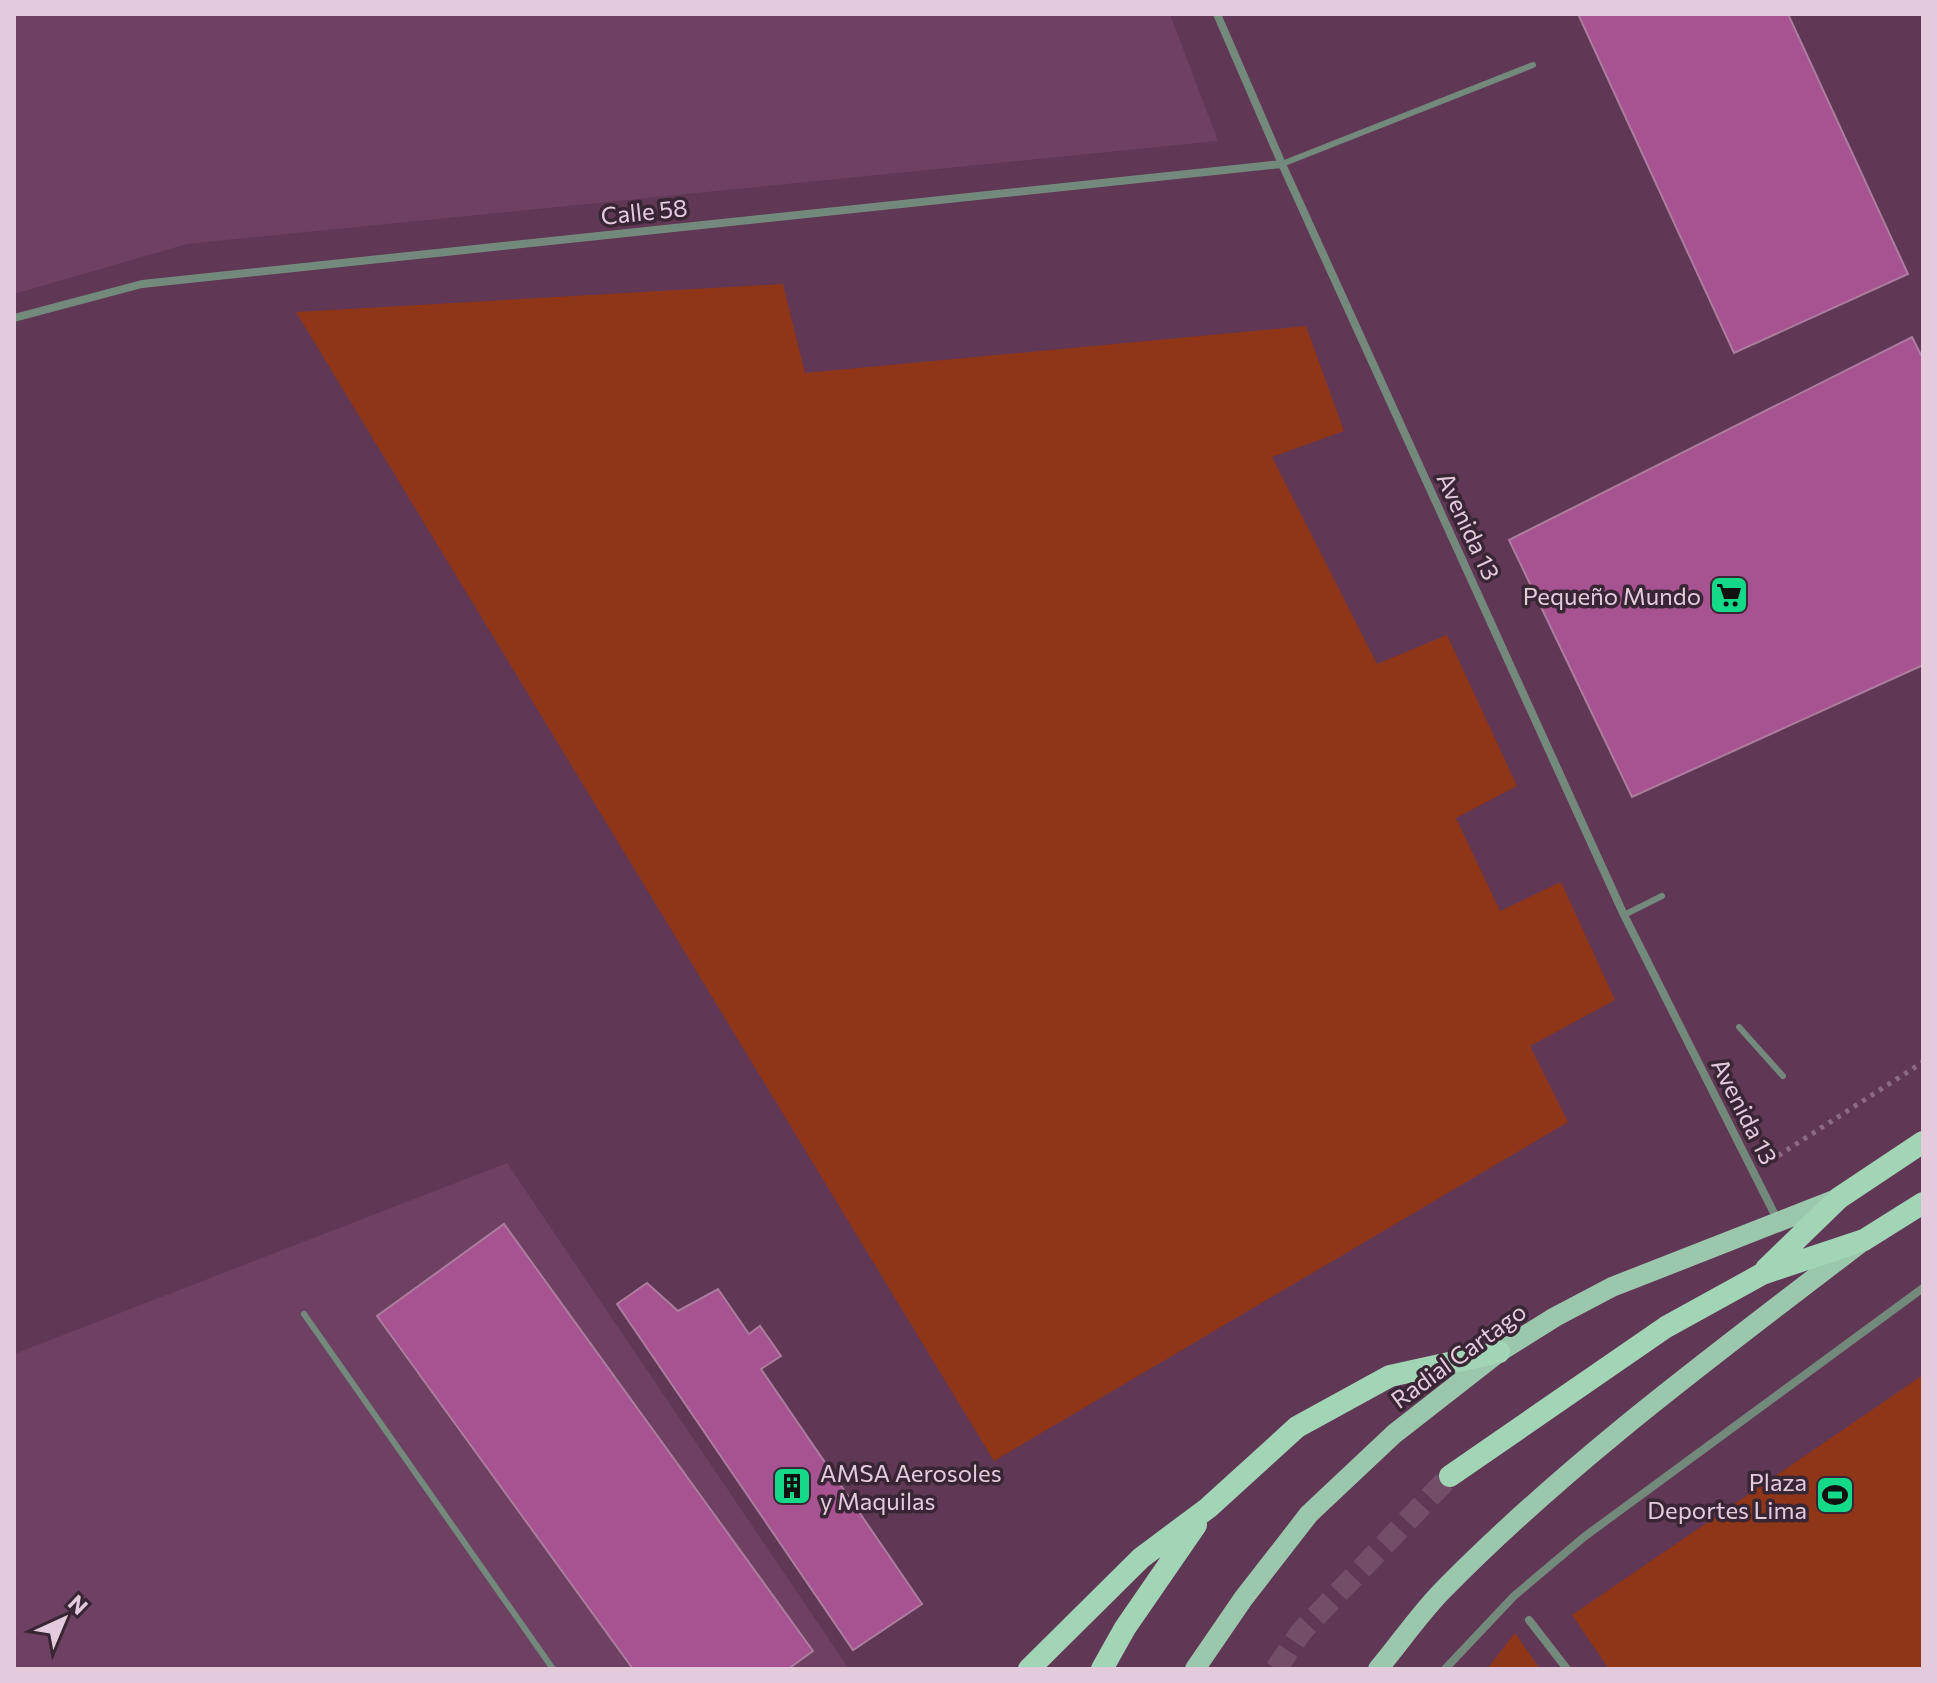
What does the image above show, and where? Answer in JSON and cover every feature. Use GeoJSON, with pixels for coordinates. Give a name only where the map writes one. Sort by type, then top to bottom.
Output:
{"type":"FeatureCollection","features":[{"type":"Feature","properties":{"kind":"highway"},"geometry":{"type":"LineString","coordinates":[[1762,1274],[1839,1198],[1923,1142]]}},
{"type":"Feature","properties":{"kind":"highway"},"geometry":{"type":"LineString","coordinates":[[1450,1476],[1666,1327],[1762,1274],[1864,1240],[1923,1203]]}},
{"type":"Feature","properties":{"kind":"highway"},"geometry":{"type":"LineString","coordinates":[[1029,1669],[1141,1558],[1208,1508],[1297,1427],[1390,1376],[1499,1352]]}},
{"type":"Feature","properties":{"kind":"highway"},"geometry":{"type":"LineString","coordinates":[[1102,1669],[1125,1628],[1208,1508]]}},
{"type":"Feature","properties":{"kind":"main road","name":"Radial Cartago"},"geometry":{"type":"LineString","coordinates":[[1195,1669],[1225,1623],[1309,1514],[1394,1434],[1499,1352],[1555,1317],[1612,1287],[1839,1198]]}},
{"type":"Feature","properties":{"kind":"main road"},"geometry":{"type":"LineString","coordinates":[[1378,1669],[1442,1591],[1548,1493],[1659,1398],[1864,1240]]}},
{"type":"Feature","properties":{"kind":"street","name":"Avenida 13"},"geometry":{"type":"LineString","coordinates":[[1217,14],[1282,164],[1624,915],[1778,1222]]}},
{"type":"Feature","properties":{"kind":"street","name":"Calle 58"},"geometry":{"type":"LineString","coordinates":[[14,318],[142,284],[1282,164]]}},
{"type":"Feature","properties":{"kind":"street"},"geometry":{"type":"LineString","coordinates":[[1445,1669],[1514,1596],[1584,1537],[1923,1288]]}},
{"type":"Feature","properties":{"kind":"street"},"geometry":{"type":"LineString","coordinates":[[1529,1620],[1567,1669]]}},
{"type":"Feature","properties":{"kind":"lane"},"geometry":{"type":"LineString","coordinates":[[1282,164],[1533,65]]}},
{"type":"Feature","properties":{"kind":"lane"},"geometry":{"type":"LineString","coordinates":[[1624,915],[1662,896]]}},
{"type":"Feature","properties":{"kind":"lane"},"geometry":{"type":"LineString","coordinates":[[1739,1027],[1783,1076]]}},
{"type":"Feature","properties":{"kind":"lane"},"geometry":{"type":"LineString","coordinates":[[304,1314],[553,1669]]}},
{"type":"Feature","properties":{"kind":"path"},"geometry":{"type":"LineString","coordinates":[[1753,1172],[1923,1062]]}},
{"type":"Feature","properties":{"kind":"shaded area"},"geometry":{"type":"Polygon","coordinates":[[[14,14],[1170,14],[1218,141],[187,244],[14,294],[14,14]]]}},
{"type":"Feature","properties":{"kind":"shaded area"},"geometry":{"type":"Polygon","coordinates":[[[783,284],[805,373],[1306,326],[1344,431],[1272,457],[1377,664],[1447,635],[1517,786],[1456,818],[1500,911],[1561,882],[1615,1000],[1530,1046],[1568,1122],[994,1461],[296,312],[783,284]]]}},
{"type":"Feature","properties":{"kind":"shaded area"},"geometry":{"type":"Polygon","coordinates":[[[507,1163],[849,1669],[14,1669],[14,1354],[507,1163]]]}},
{"type":"Feature","properties":{"kind":"shaded area","name":"Plaza Deportes Lima"},"geometry":{"type":"Polygon","coordinates":[[[1923,1375],[1923,1669],[1609,1669],[1572,1615],[1923,1375]]]}},
{"type":"Feature","properties":{"kind":"shaded area"},"geometry":{"type":"Polygon","coordinates":[[[1515,1633],[1540,1669],[1487,1669],[1515,1633]]]}},
{"type":"Feature","properties":{"kind":"building"},"geometry":{"type":"Polygon","coordinates":[[[1578,14],[1788,14],[1908,274],[1734,353],[1578,14]]]}},
{"type":"Feature","properties":{"kind":"building","name":"Pequeño Mundo"},"geometry":{"type":"Polygon","coordinates":[[[1912,337],[1923,359],[1923,665],[1632,797],[1509,540],[1912,337]]]}},
{"type":"Feature","properties":{"kind":"building"},"geometry":{"type":"Polygon","coordinates":[[[504,1224],[813,1651],[788,1669],[633,1669],[377,1316],[504,1224]]]}},
{"type":"Feature","properties":{"kind":"building","name":"AMSA Aerosoles y Maquilas"},"geometry":{"type":"Polygon","coordinates":[[[647,1283],[678,1311],[718,1289],[749,1334],[760,1326],[781,1356],[761,1369],[922,1604],[853,1650],[617,1304],[647,1283]]]}},
{"type":"Feature","properties":{"kind":"tunnel"},"geometry":{"type":"LineString","coordinates":[[1276,1669],[1301,1632],[1450,1476]]}},
{"type":"Feature","properties":{"kind":"place","name":"Pequeño Mundo"},"geometry":{"type":"Point","coordinates":[1729,595]}},
{"type":"Feature","properties":{"kind":"place","name":"AMSA Aerosoles y Maquilas"},"geometry":{"type":"Point","coordinates":[792,1486]}},
{"type":"Feature","properties":{"kind":"place","name":"Plaza Deportes Lima"},"geometry":{"type":"Point","coordinates":[1835,1495]}}]}
